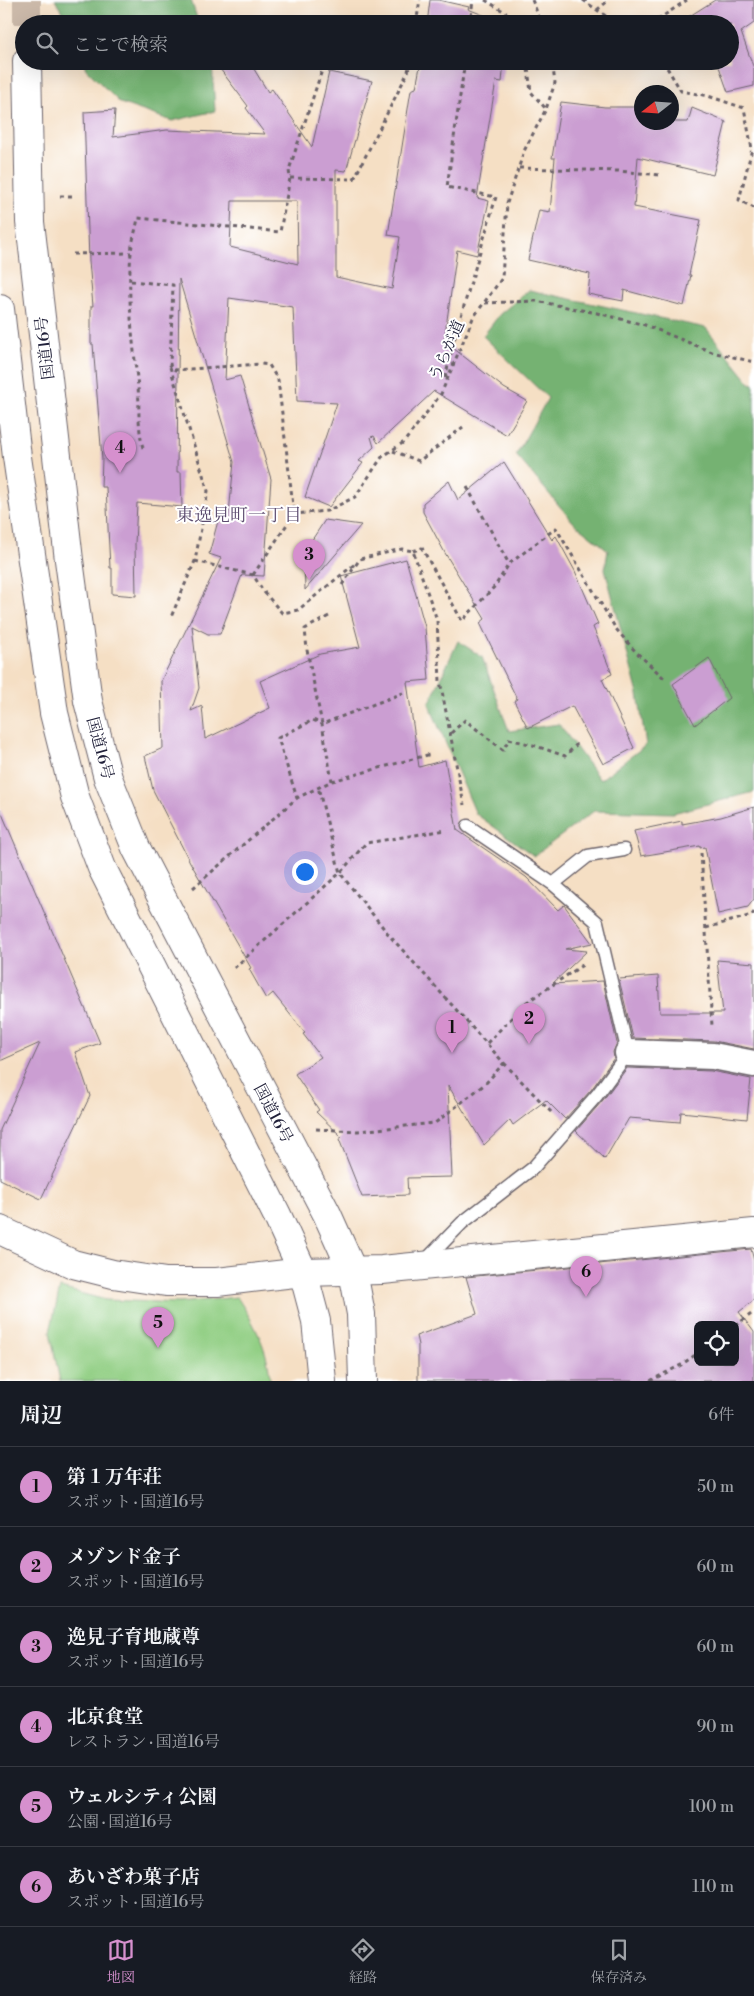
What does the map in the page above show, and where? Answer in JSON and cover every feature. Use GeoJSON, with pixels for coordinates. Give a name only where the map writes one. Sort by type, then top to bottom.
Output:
{"type":"FeatureCollection","features":[{"type":"Feature","properties":{"kind":"main road","name":"国道16号"},"geometry":{"type":"LineString","coordinates":[[27,70],[30,222],[68,551],[88,701],[108,778],[136,848],[327,1214],[353,1272],[361,1314],[363,1381]]}},
{"type":"Feature","properties":{"kind":"main road"},"geometry":{"type":"LineString","coordinates":[[0,309],[16,457],[54,713],[75,797],[102,868],[277,1215],[303,1272],[316,1321],[322,1381]]}},
{"type":"Feature","properties":{"kind":"main road"},"geometry":{"type":"LineString","coordinates":[[0,1230],[73,1264],[113,1274],[166,1282],[217,1282],[303,1272],[353,1272],[754,1233]]}},
{"type":"Feature","properties":{"kind":"street"},"geometry":{"type":"LineString","coordinates":[[628,1053],[713,1056],[754,1064]]}},
{"type":"Feature","properties":{"kind":"lane"},"geometry":{"type":"LineString","coordinates":[[420,1266],[462,1223],[533,1168],[597,1095],[628,1053],[597,922],[553,884],[468,826]]}},
{"type":"Feature","properties":{"kind":"lane"},"geometry":{"type":"LineString","coordinates":[[553,884],[588,856],[624,850]]}},
{"type":"Feature","properties":{"kind":"path"},"geometry":{"type":"LineString","coordinates":[[418,15],[420,0]]}},
{"type":"Feature","properties":{"kind":"path"},"geometry":{"type":"LineString","coordinates":[[471,15],[473,0]]}},
{"type":"Feature","properties":{"kind":"path"},"geometry":{"type":"LineString","coordinates":[[485,0],[508,15]]}},
{"type":"Feature","properties":{"kind":"path"},"geometry":{"type":"LineString","coordinates":[[532,0],[538,15]]}},
{"type":"Feature","properties":{"kind":"path"},"geometry":{"type":"LineString","coordinates":[[584,0],[604,15]]}},
{"type":"Feature","properties":{"kind":"path"},"geometry":{"type":"LineString","coordinates":[[597,10],[609,0]]}},
{"type":"Feature","properties":{"kind":"path"},"geometry":{"type":"LineString","coordinates":[[664,15],[687,0]]}},
{"type":"Feature","properties":{"kind":"path"},"geometry":{"type":"LineString","coordinates":[[143,448],[139,430],[138,389],[133,352],[131,281],[131,252],[138,218],[280,232],[290,178],[289,170],[322,70]]}},
{"type":"Feature","properties":{"kind":"path"},"geometry":{"type":"LineString","coordinates":[[290,178],[354,179],[408,70]]}},
{"type":"Feature","properties":{"kind":"path"},"geometry":{"type":"LineString","coordinates":[[443,388],[456,333],[496,198],[447,187],[464,70]]}},
{"type":"Feature","properties":{"kind":"path"},"geometry":{"type":"LineString","coordinates":[[528,70],[531,92],[546,109]]}},
{"type":"Feature","properties":{"kind":"path","name":"うらが道"},"geometry":{"type":"LineString","coordinates":[[294,514],[327,511],[355,498],[382,457],[404,442],[443,388],[473,318],[502,278],[507,203],[524,152],[546,109],[555,84],[553,70]]}},
{"type":"Feature","properties":{"kind":"path"},"geometry":{"type":"LineString","coordinates":[[669,70],[681,91],[708,96],[744,108],[752,149],[739,200],[754,208]]}},
{"type":"Feature","properties":{"kind":"path"},"geometry":{"type":"LineString","coordinates":[[519,168],[660,175]]}},
{"type":"Feature","properties":{"kind":"path"},"geometry":{"type":"LineString","coordinates":[[72,254],[131,252]]}},
{"type":"Feature","properties":{"kind":"path"},"geometry":{"type":"LineString","coordinates":[[131,281],[174,285],[170,365],[208,491],[195,561],[171,617]]}},
{"type":"Feature","properties":{"kind":"path"},"geometry":{"type":"LineString","coordinates":[[484,303],[536,301],[597,313],[646,325],[712,352],[754,362]]}},
{"type":"Feature","properties":{"kind":"path"},"geometry":{"type":"LineString","coordinates":[[170,365],[175,370],[270,365],[278,380],[294,514],[253,575]]}},
{"type":"Feature","properties":{"kind":"path"},"geometry":{"type":"LineString","coordinates":[[392,451],[419,461],[463,427]]}},
{"type":"Feature","properties":{"kind":"path"},"geometry":{"type":"LineString","coordinates":[[467,487],[509,564]]}},
{"type":"Feature","properties":{"kind":"path"},"geometry":{"type":"LineString","coordinates":[[195,561],[253,575],[264,592],[282,613],[298,610],[360,559],[402,549],[413,551],[422,548],[462,621],[495,586],[509,564],[556,528],[616,629],[665,679]]}},
{"type":"Feature","properties":{"kind":"path"},"geometry":{"type":"LineString","coordinates":[[234,968],[312,896],[340,873],[366,843],[468,826],[440,680],[437,620],[413,551]]}},
{"type":"Feature","properties":{"kind":"path"},"geometry":{"type":"LineString","coordinates":[[342,585],[360,559]]}},
{"type":"Feature","properties":{"kind":"path"},"geometry":{"type":"LineString","coordinates":[[329,616],[305,630],[306,650],[332,781]]}},
{"type":"Feature","properties":{"kind":"path"},"geometry":{"type":"LineString","coordinates":[[297,798],[278,738],[313,720],[322,724],[403,693]]}},
{"type":"Feature","properties":{"kind":"path"},"geometry":{"type":"LineString","coordinates":[[450,733],[466,720],[503,750],[510,739],[565,756],[577,744]]}},
{"type":"Feature","properties":{"kind":"path"},"geometry":{"type":"LineString","coordinates":[[193,888],[297,798],[332,781],[431,754]]}},
{"type":"Feature","properties":{"kind":"path"},"geometry":{"type":"LineString","coordinates":[[318,787],[340,873],[390,935],[504,1063],[567,1129]]}},
{"type":"Feature","properties":{"kind":"path"},"geometry":{"type":"LineString","coordinates":[[701,853],[713,1056]]}},
{"type":"Feature","properties":{"kind":"path"},"geometry":{"type":"LineString","coordinates":[[706,928],[752,916],[754,912]]}},
{"type":"Feature","properties":{"kind":"path"},"geometry":{"type":"LineString","coordinates":[[487,1043],[527,1002],[604,951]]}},
{"type":"Feature","properties":{"kind":"path"},"geometry":{"type":"LineString","coordinates":[[316,1129],[358,1131],[435,1123],[485,1084],[504,1063]]}},
{"type":"Feature","properties":{"kind":"path"},"geometry":{"type":"LineString","coordinates":[[739,1323],[754,1312]]}},
{"type":"Feature","properties":{"kind":"path"},"geometry":{"type":"LineString","coordinates":[[650,1381],[681,1365],[694,1356]]}},
{"type":"Feature","properties":{"kind":"green space"},"geometry":{"type":"Polygon","coordinates":[[[55,0],[191,0],[196,15],[64,15],[55,0]]]}},
{"type":"Feature","properties":{"kind":"green space"},"geometry":{"type":"Polygon","coordinates":[[[87,70],[213,70],[215,111],[172,121],[120,103],[87,70]]]}},
{"type":"Feature","properties":{"kind":"green space"},"geometry":{"type":"Polygon","coordinates":[[[529,290],[706,328],[750,383],[754,384],[754,792],[673,813],[594,811],[534,856],[476,814],[429,704],[458,641],[482,657],[509,731],[559,724],[600,780],[646,745],[638,694],[605,569],[608,550],[574,523],[516,455],[548,398],[483,336],[500,314],[529,290]]]}},
{"type":"Feature","properties":{"kind":"green space"},"geometry":{"type":"Polygon","coordinates":[[[60,1288],[106,1300],[179,1303],[237,1297],[264,1348],[270,1381],[60,1381],[50,1332],[60,1288]]]}},
{"type":"Feature","properties":{"kind":"building"},"geometry":{"type":"Polygon","coordinates":[[[430,0],[438,0],[469,7],[468,9],[483,15],[428,15],[430,0]]]}},
{"type":"Feature","properties":{"kind":"building"},"geometry":{"type":"Polygon","coordinates":[[[715,0],[754,0],[754,23],[741,32],[754,69],[754,86],[728,92],[720,70],[739,70],[739,15],[691,15],[715,0]]]}},
{"type":"Feature","properties":{"kind":"building"},"geometry":{"type":"Polygon","coordinates":[[[221,70],[255,70],[268,92],[272,89],[312,147],[329,72],[372,81],[346,171],[336,170],[336,277],[392,289],[400,237],[388,235],[411,90],[416,88],[419,70],[503,70],[502,82],[496,81],[477,198],[489,201],[477,255],[457,250],[444,341],[504,388],[527,401],[507,435],[434,391],[378,443],[374,436],[371,437],[374,447],[359,461],[363,463],[329,507],[305,497],[337,403],[297,401],[293,307],[229,298],[225,380],[240,376],[271,479],[264,576],[242,575],[220,634],[208,634],[192,626],[199,688],[191,711],[202,706],[205,739],[270,708],[260,681],[320,654],[360,647],[341,576],[406,559],[425,627],[429,680],[407,682],[419,767],[445,760],[457,830],[526,877],[558,910],[564,905],[592,943],[565,949],[587,951],[552,984],[603,981],[617,1043],[613,1052],[614,1058],[591,1090],[565,1119],[546,1100],[513,1125],[510,1120],[484,1145],[448,1085],[452,1177],[407,1178],[408,1195],[362,1197],[339,1139],[342,1137],[316,1112],[319,1110],[295,1074],[321,1057],[303,1034],[305,1033],[273,993],[266,999],[249,969],[251,968],[190,862],[153,790],[145,756],[163,748],[161,681],[221,558],[209,554],[218,521],[228,524],[234,462],[179,279],[177,472],[181,472],[182,507],[137,503],[135,544],[136,596],[112,594],[106,487],[101,487],[102,459],[93,344],[91,344],[91,306],[93,306],[89,261],[84,112],[115,110],[113,137],[167,130],[265,134],[246,108],[248,106],[221,70]],[[232,201],[230,247],[298,264],[297,201],[232,201]]]}},
{"type":"Feature","properties":{"kind":"building"},"geometry":{"type":"Polygon","coordinates":[[[561,102],[605,107],[634,107],[634,130],[679,130],[679,122],[688,122],[692,108],[726,122],[713,175],[638,157],[634,207],[701,220],[684,306],[624,290],[623,301],[588,294],[590,274],[528,260],[539,210],[550,212],[555,158],[552,158],[561,102]]]}},
{"type":"Feature","properties":{"kind":"building"},"geometry":{"type":"Polygon","coordinates":[[[504,462],[552,540],[556,536],[575,571],[598,624],[593,627],[612,674],[602,679],[634,748],[603,764],[572,706],[528,728],[514,701],[517,699],[480,623],[485,619],[445,553],[423,512],[423,503],[449,481],[458,500],[504,462]]]}},
{"type":"Feature","properties":{"kind":"building"},"geometry":{"type":"Polygon","coordinates":[[[325,520],[361,525],[305,590],[304,552],[325,520]]]}},
{"type":"Feature","properties":{"kind":"building"},"geometry":{"type":"Polygon","coordinates":[[[709,658],[729,698],[695,725],[673,684],[709,658]]]}},
{"type":"Feature","properties":{"kind":"building"},"geometry":{"type":"Polygon","coordinates":[[[754,807],[754,899],[748,907],[718,914],[705,847],[700,848],[700,846],[641,856],[634,831],[682,821],[682,824],[721,817],[754,807]]]}},
{"type":"Feature","properties":{"kind":"building"},"geometry":{"type":"Polygon","coordinates":[[[0,809],[100,1043],[75,1052],[90,1096],[41,1199],[0,1179],[0,1130],[40,1043],[0,1061],[0,809]]]}},
{"type":"Feature","properties":{"kind":"building"},"geometry":{"type":"Polygon","coordinates":[[[717,960],[754,963],[754,1049],[714,1041],[633,1038],[619,979],[658,976],[660,1013],[723,1013],[717,960]]]}},
{"type":"Feature","properties":{"kind":"building"},"geometry":{"type":"Polygon","coordinates":[[[627,1068],[711,1071],[751,1079],[747,1119],[681,1112],[680,1122],[629,1118],[605,1159],[576,1131],[627,1068]]]}},
{"type":"Feature","properties":{"kind":"building"},"geometry":{"type":"Polygon","coordinates":[[[751,1249],[754,1261],[754,1300],[739,1312],[754,1332],[754,1381],[418,1381],[418,1345],[416,1336],[477,1314],[466,1277],[751,1249]]]}},
{"type":"Feature","properties":{"kind":"tunnel"},"geometry":{"type":"LineString","coordinates":[[27,0],[27,15]]}},
{"type":"Feature","properties":{"kind":"place","name":"北京食堂"},"geometry":{"type":"Point","coordinates":[120,473]}},
{"type":"Feature","properties":{"kind":"place","name":"逸見子育地蔵尊"},"geometry":{"type":"Point","coordinates":[309,580]}},
{"type":"Feature","properties":{"kind":"place","name":"メゾンド金子"},"geometry":{"type":"Point","coordinates":[529,1044]}},
{"type":"Feature","properties":{"kind":"place","name":"第１万年荘"},"geometry":{"type":"Point","coordinates":[452,1053]}},
{"type":"Feature","properties":{"kind":"place","name":"あいざわ菓子店"},"geometry":{"type":"Point","coordinates":[586,1297]}},
{"type":"Feature","properties":{"kind":"place","name":"ウェルシティ公園"},"geometry":{"type":"Point","coordinates":[158,1348]}},
{"type":"Feature","properties":{"kind":"district","name":"東逸見町一丁目"},"geometry":{"type":"Point","coordinates":[239,515]}}]}
